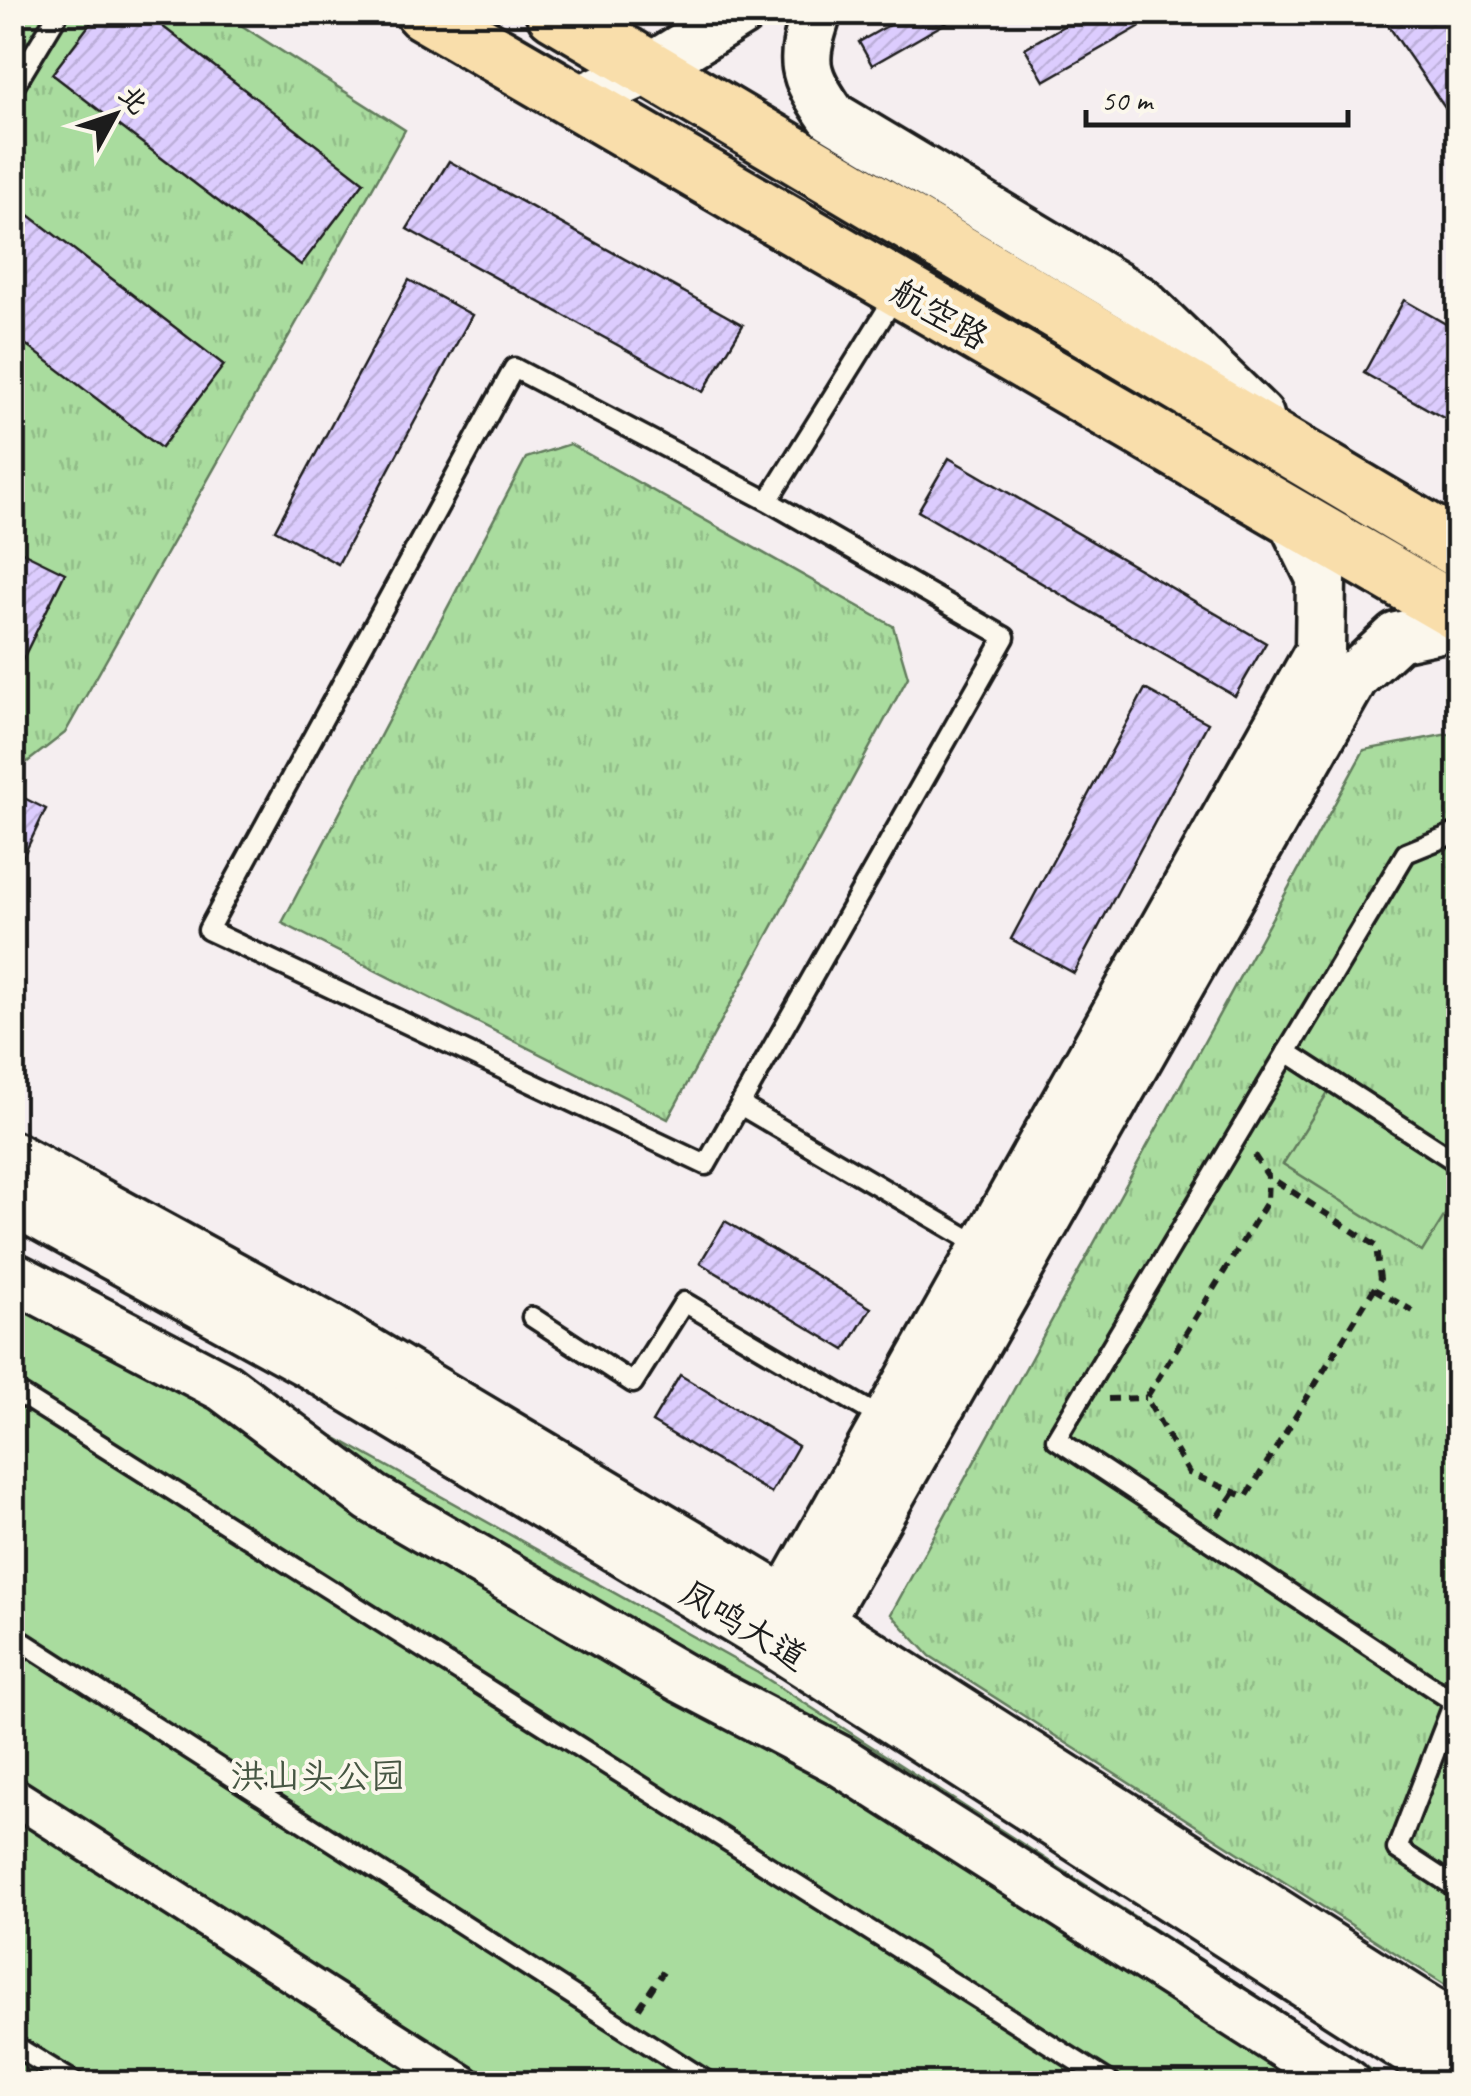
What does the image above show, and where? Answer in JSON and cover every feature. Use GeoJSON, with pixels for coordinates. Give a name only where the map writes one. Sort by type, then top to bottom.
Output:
{"type":"FeatureCollection","features":[{"type":"Feature","properties":{"kind":"main road","name":"航空路"},"geometry":{"type":"LineString","coordinates":[[423,12],[573,103],[1458,613]]}},
{"type":"Feature","properties":{"kind":"main road","name":"航空路"},"geometry":{"type":"LineString","coordinates":[[554,12],[1458,549]]}},
{"type":"Feature","properties":{"kind":"street"},"geometry":{"type":"LineString","coordinates":[[573,103],[649,69],[740,12]]}},
{"type":"Feature","properties":{"kind":"street"},"geometry":{"type":"LineString","coordinates":[[817,12],[803,53],[809,84],[832,116],[1139,300],[1298,454]]}},
{"type":"Feature","properties":{"kind":"street"},"geometry":{"type":"LineString","coordinates":[[792,1629],[887,1420],[1320,651],[1321,578],[1291,517]]}},
{"type":"Feature","properties":{"kind":"street"},"geometry":{"type":"LineString","coordinates":[[792,1629],[1354,677],[1397,637],[1458,624]]}},
{"type":"Feature","properties":{"kind":"street","name":"凤鸣大道"},"geometry":{"type":"LineString","coordinates":[[12,1156],[330,1330],[792,1629],[1458,2080]]}},
{"type":"Feature","properties":{"kind":"street","name":"凤鸣大道"},"geometry":{"type":"LineString","coordinates":[[12,1200],[792,1629],[1458,2029]]}},
{"type":"Feature","properties":{"kind":"street"},"geometry":{"type":"LineString","coordinates":[[12,1276],[224,1387],[372,1498],[682,1678],[838,1760],[1347,2084]]}},
{"type":"Feature","properties":{"kind":"street"},"geometry":{"type":"LineString","coordinates":[[12,1795],[464,2084]]}},
{"type":"Feature","properties":{"kind":"lane"},"geometry":{"type":"LineString","coordinates":[[12,90],[58,12]]}},
{"type":"Feature","properties":{"kind":"lane"},"geometry":{"type":"LineString","coordinates":[[768,501],[899,290]]}},
{"type":"Feature","properties":{"kind":"lane"},"geometry":{"type":"LineString","coordinates":[[514,368],[768,501],[1005,637],[706,1165],[208,930],[514,368]]}},
{"type":"Feature","properties":{"kind":"lane"},"geometry":{"type":"LineString","coordinates":[[1458,832],[1406,853],[1056,1439],[1456,1696],[1396,1849],[1458,1890]]}},
{"type":"Feature","properties":{"kind":"lane"},"geometry":{"type":"LineString","coordinates":[[1287,1052],[1458,1163]]}},
{"type":"Feature","properties":{"kind":"lane"},"geometry":{"type":"LineString","coordinates":[[740,1105],[984,1248]]}},
{"type":"Feature","properties":{"kind":"lane"},"geometry":{"type":"LineString","coordinates":[[532,1317],[633,1383],[684,1302],[887,1420]]}},
{"type":"Feature","properties":{"kind":"lane"},"geometry":{"type":"LineString","coordinates":[[12,1389],[1113,2084]]}},
{"type":"Feature","properties":{"kind":"lane"},"geometry":{"type":"LineString","coordinates":[[12,1635],[711,2084]]}},
{"type":"Feature","properties":{"kind":"lane"},"geometry":{"type":"LineString","coordinates":[[12,2044],[76,2084]]}},
{"type":"Feature","properties":{"kind":"lane"},"geometry":{"type":"LineString","coordinates":[[673,2084],[683,2066]]}},
{"type":"Feature","properties":{"kind":"path"},"geometry":{"type":"LineString","coordinates":[[1239,1133],[1268,1176],[1376,1246],[1380,1279],[1246,1497],[1188,1473],[1146,1398],[1267,1202],[1268,1176]]}},
{"type":"Feature","properties":{"kind":"path"},"geometry":{"type":"LineString","coordinates":[[1374,1288],[1413,1311]]}},
{"type":"Feature","properties":{"kind":"path"},"geometry":{"type":"LineString","coordinates":[[626,2029],[663,1972]]}},
{"type":"Feature","properties":{"kind":"green space"},"geometry":{"type":"Polygon","coordinates":[[[13,13],[222,13],[405,130],[65,733],[13,773],[13,13]]]}},
{"type":"Feature","properties":{"kind":"green space"},"geometry":{"type":"Polygon","coordinates":[[[570,444],[893,626],[908,677],[668,1119],[282,923],[526,458],[570,444]]]}},
{"type":"Feature","properties":{"kind":"green space"},"geometry":{"type":"Polygon","coordinates":[[[1448,734],[1458,741],[1458,1993],[930,1656],[891,1614],[1364,750],[1448,734]]]}},
{"type":"Feature","properties":{"kind":"green space"},"geometry":{"type":"Polygon","coordinates":[[[1330,1089],[1458,1170],[1458,1194],[1422,1252],[1283,1164],[1330,1089]]]}},
{"type":"Feature","properties":{"kind":"green space","name":"洪山头公园"},"geometry":{"type":"Polygon","coordinates":[[[12,1257],[758,1673],[1392,2083],[13,2083],[12,1257]]]}},
{"type":"Feature","properties":{"kind":"building"},"geometry":{"type":"Polygon","coordinates":[[[99,12],[144,12],[364,182],[301,265],[52,74],[99,12]]]}},
{"type":"Feature","properties":{"kind":"building"},"geometry":{"type":"Polygon","coordinates":[[[912,12],[965,12],[872,65],[859,42],[912,12]]]}},
{"type":"Feature","properties":{"kind":"building"},"geometry":{"type":"Polygon","coordinates":[[[1088,12],[1165,12],[1044,81],[1025,48],[1088,12]]]}},
{"type":"Feature","properties":{"kind":"building"},"geometry":{"type":"Polygon","coordinates":[[[1379,12],[1458,12],[1458,127],[1379,12]]]}},
{"type":"Feature","properties":{"kind":"building"},"geometry":{"type":"Polygon","coordinates":[[[449,161],[743,325],[703,392],[407,229],[449,161]]]}},
{"type":"Feature","properties":{"kind":"building"},"geometry":{"type":"Polygon","coordinates":[[[12,202],[224,365],[161,448],[12,334],[12,202]]]}},
{"type":"Feature","properties":{"kind":"building"},"geometry":{"type":"Polygon","coordinates":[[[409,280],[472,315],[338,564],[275,530],[409,280]]]}},
{"type":"Feature","properties":{"kind":"building"},"geometry":{"type":"Polygon","coordinates":[[[1404,300],[1458,331],[1458,426],[1364,373],[1404,300]]]}},
{"type":"Feature","properties":{"kind":"building"},"geometry":{"type":"Polygon","coordinates":[[[949,458],[1266,643],[1235,696],[918,511],[949,458]]]}},
{"type":"Feature","properties":{"kind":"building"},"geometry":{"type":"Polygon","coordinates":[[[12,547],[65,573],[14,677],[12,677],[12,547]]]}},
{"type":"Feature","properties":{"kind":"building"},"geometry":{"type":"Polygon","coordinates":[[[1145,689],[1208,723],[1074,973],[1011,939],[1145,689]]]}},
{"type":"Feature","properties":{"kind":"building"},"geometry":{"type":"Polygon","coordinates":[[[12,792],[46,809],[16,871],[12,869],[12,792]]]}},
{"type":"Feature","properties":{"kind":"building"},"geometry":{"type":"Polygon","coordinates":[[[725,1221],[871,1308],[845,1350],[700,1263],[725,1221]]]}},
{"type":"Feature","properties":{"kind":"building"},"geometry":{"type":"Polygon","coordinates":[[[680,1375],[798,1446],[771,1493],[652,1422],[680,1375]]]}}]}
